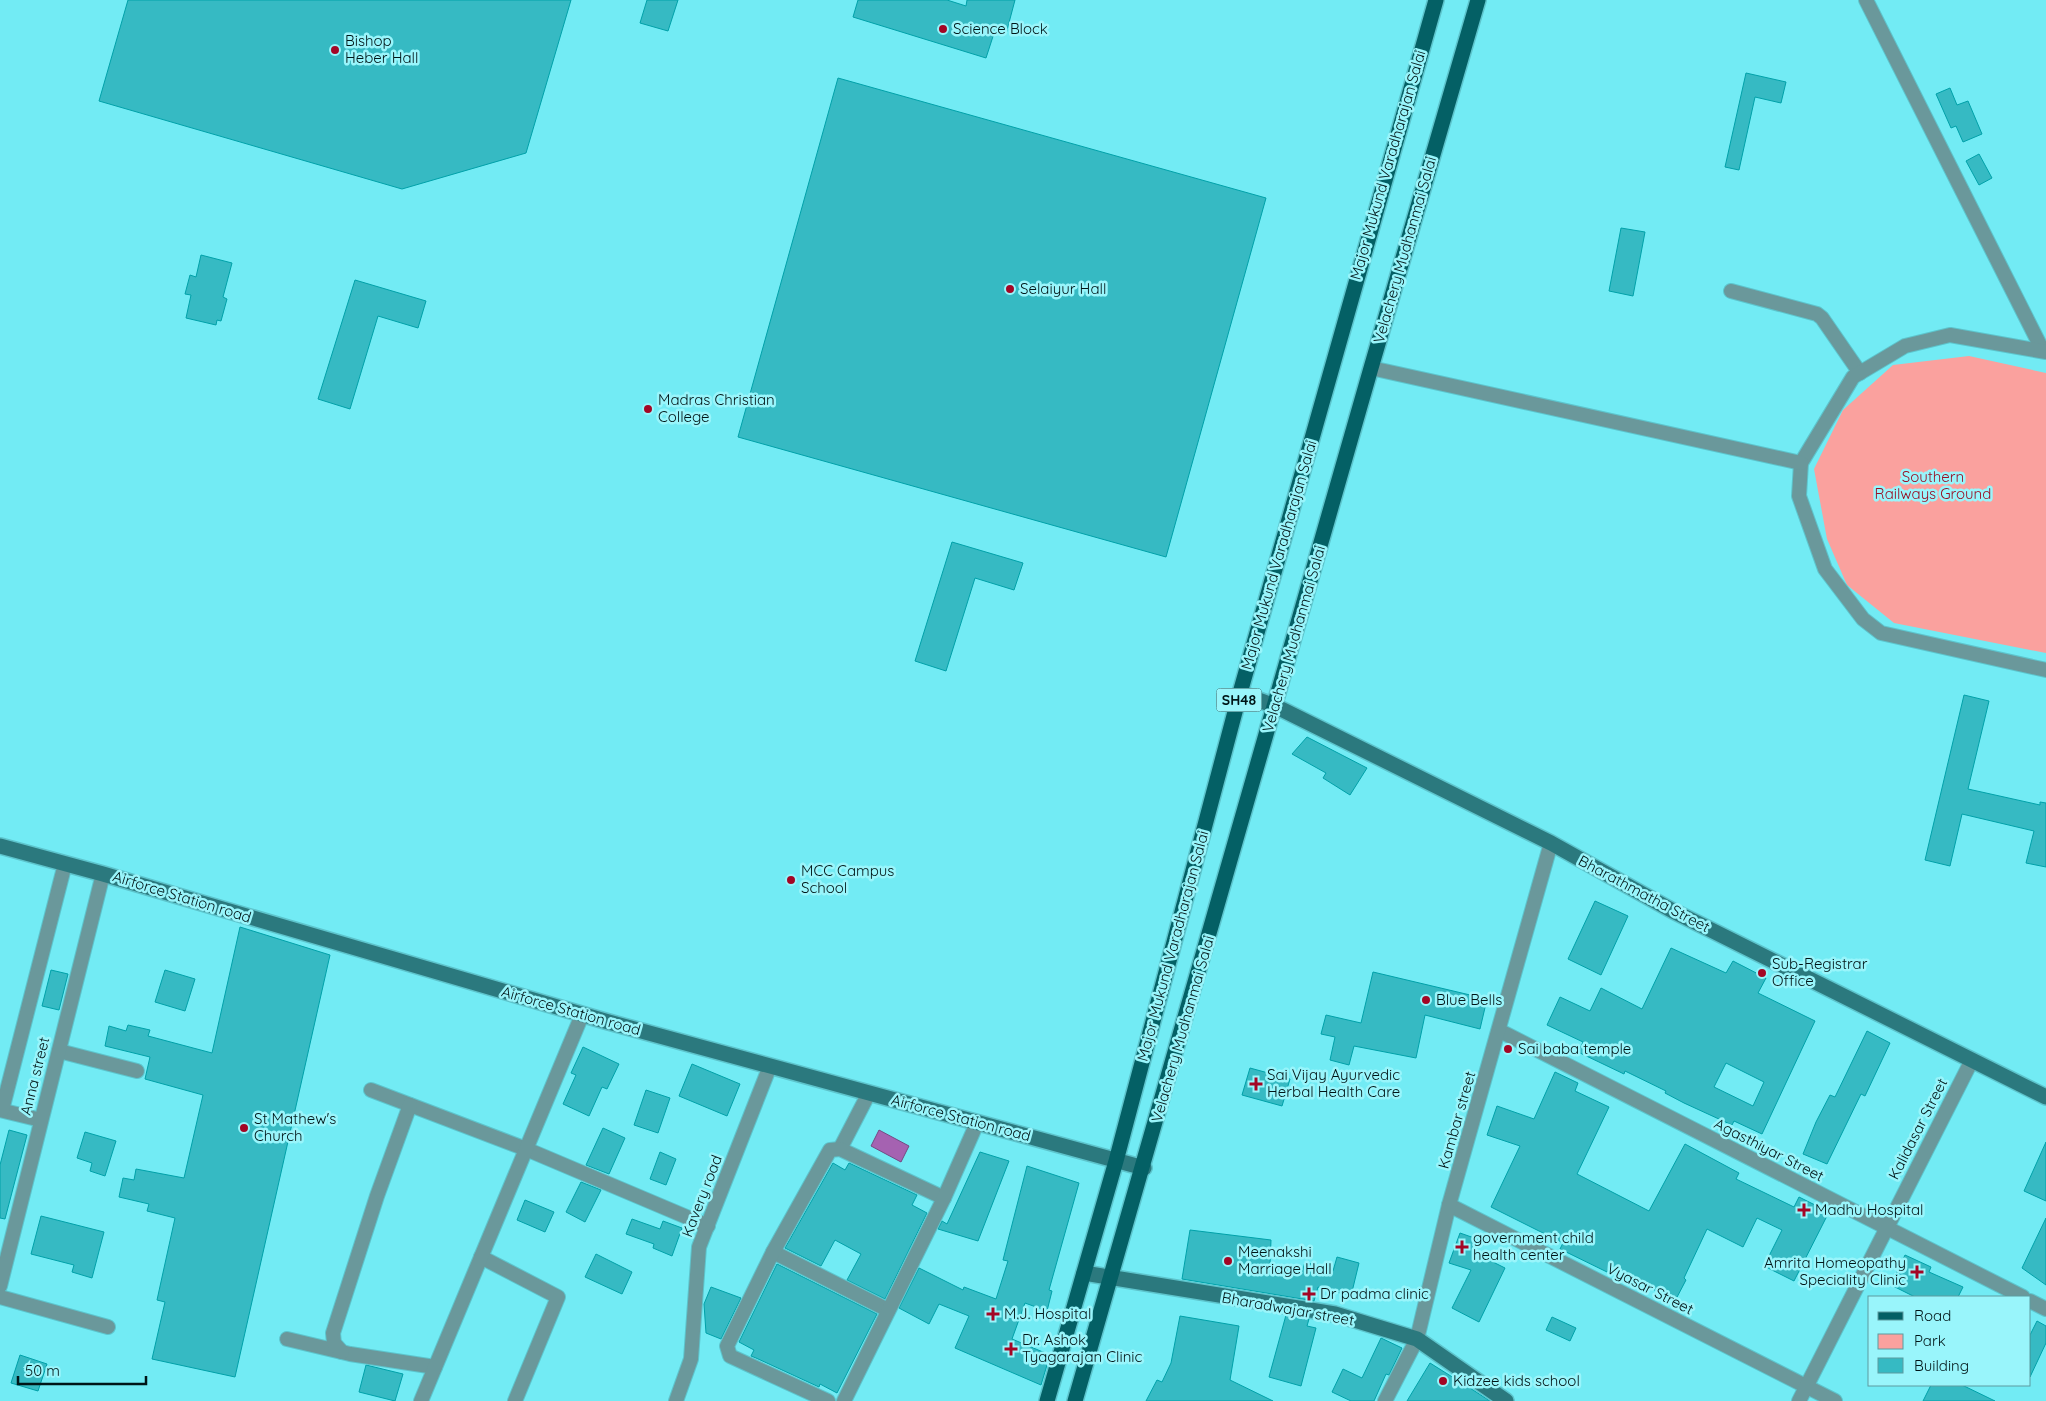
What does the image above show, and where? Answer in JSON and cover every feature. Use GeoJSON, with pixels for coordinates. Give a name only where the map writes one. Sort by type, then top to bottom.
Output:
{"type":"FeatureCollection","features":[{"type":"Feature","properties":{"kind":"main road","name":"Major Mukund Varadharajan Salai"},"geometry":{"type":"LineString","coordinates":[[1047,1401],[1116,1160],[1240,693],[1436,0]]}},
{"type":"Feature","properties":{"kind":"main road","name":"Velachery Mudhanmai Salai"},"geometry":{"type":"LineString","coordinates":[[1111,1279],[1478,0]]}},
{"type":"Feature","properties":{"kind":"main road","name":"SH48"},"geometry":{"type":"LineString","coordinates":[[1076,1401],[1111,1279]]}},
{"type":"Feature","properties":{"kind":"street"},"geometry":{"type":"LineString","coordinates":[[1866,0],[2045,351]]}},
{"type":"Feature","properties":{"kind":"street"},"geometry":{"type":"LineString","coordinates":[[1731,291],[1816,314],[1822,318],[1860,373]]}},
{"type":"Feature","properties":{"kind":"street"},"geometry":{"type":"LineString","coordinates":[[2045,351],[1950,335],[1905,346],[1854,377],[1802,463],[1799,496],[1825,569],[1863,619],[1881,633],[2046,670]]}},
{"type":"Feature","properties":{"kind":"street"},"geometry":{"type":"LineString","coordinates":[[1371,368],[1802,463]]}},
{"type":"Feature","properties":{"kind":"street","name":"Bharathmatha Street"},"geometry":{"type":"LineString","coordinates":[[1240,693],[1275,706],[1551,843],[1673,911],[2046,1097]]}},
{"type":"Feature","properties":{"kind":"street","name":"Kambar street"},"geometry":{"type":"LineString","coordinates":[[1385,1401],[1417,1339],[1449,1205],[1500,1031],[1551,843]]}},
{"type":"Feature","properties":{"kind":"street","name":"Airforce Station road"},"geometry":{"type":"LineString","coordinates":[[0,846],[103,874],[582,1015],[1144,1168]]}},
{"type":"Feature","properties":{"kind":"street"},"geometry":{"type":"LineString","coordinates":[[41,1120],[1,1110],[65,864]]}},
{"type":"Feature","properties":{"kind":"street","name":"Anna street"},"geometry":{"type":"LineString","coordinates":[[0,1286],[103,874]]}},
{"type":"Feature","properties":{"kind":"street"},"geometry":{"type":"LineString","coordinates":[[421,1401],[582,1015]]}},
{"type":"Feature","properties":{"kind":"street","name":"Agasthiyar Street"},"geometry":{"type":"LineString","coordinates":[[1500,1031],[2021,1296]]}},
{"type":"Feature","properties":{"kind":"street"},"geometry":{"type":"LineString","coordinates":[[58,1051],[137,1071]]}},
{"type":"Feature","properties":{"kind":"street","name":"Kalidasar Street"},"geometry":{"type":"LineString","coordinates":[[1798,1401],[1972,1060]]}},
{"type":"Feature","properties":{"kind":"street","name":"Kavery road"},"geometry":{"type":"LineString","coordinates":[[676,1401],[691,1360],[699,1246],[770,1066]]}},
{"type":"Feature","properties":{"kind":"street"},"geometry":{"type":"LineString","coordinates":[[371,1090],[526,1149],[708,1226]]}},
{"type":"Feature","properties":{"kind":"street"},"geometry":{"type":"LineString","coordinates":[[840,1149],[869,1093]]}},
{"type":"Feature","properties":{"kind":"street"},"geometry":{"type":"LineString","coordinates":[[342,1352],[334,1343],[333,1333],[410,1105]]}},
{"type":"Feature","properties":{"kind":"street"},"geometry":{"type":"LineString","coordinates":[[844,1401],[944,1198],[977,1123]]}},
{"type":"Feature","properties":{"kind":"street"},"geometry":{"type":"LineString","coordinates":[[828,1401],[730,1356],[727,1346],[773,1252],[830,1150],[840,1149],[944,1198]]}},
{"type":"Feature","properties":{"kind":"street","name":"Vyasar Street"},"geometry":{"type":"LineString","coordinates":[[1449,1205],[1835,1401]]}},
{"type":"Feature","properties":{"kind":"street"},"geometry":{"type":"LineString","coordinates":[[773,1252],[888,1310]]}},
{"type":"Feature","properties":{"kind":"street"},"geometry":{"type":"LineString","coordinates":[[481,1257],[558,1297],[515,1401]]}},
{"type":"Feature","properties":{"kind":"street","name":"Bharadwajar street"},"geometry":{"type":"LineString","coordinates":[[1084,1273],[1111,1279],[1335,1314],[1417,1339],[1506,1401]]}},
{"type":"Feature","properties":{"kind":"street"},"geometry":{"type":"LineString","coordinates":[[0,1298],[108,1327]]}},
{"type":"Feature","properties":{"kind":"street"},"geometry":{"type":"LineString","coordinates":[[2031,1302],[2046,1309]]}},
{"type":"Feature","properties":{"kind":"street"},"geometry":{"type":"LineString","coordinates":[[288,1338],[342,1352],[435,1367]]}},
{"type":"Feature","properties":{"kind":"green space","name":"Southern Railways Ground"},"geometry":{"type":"Polygon","coordinates":[[[1969,356],[2046,373],[2046,653],[1894,623],[1847,585],[1827,539],[1814,469],[1843,410],[1893,365],[1969,356]]]}},
{"type":"Feature","properties":{"kind":"shaded area"},"geometry":{"type":"Polygon","coordinates":[[[879,1130],[909,1146],[901,1162],[871,1146],[879,1130]]]}},
{"type":"Feature","properties":{"kind":"building","name":"Bishop Heber Hall"},"geometry":{"type":"Polygon","coordinates":[[[128,0],[571,0],[526,153],[402,189],[99,101],[128,0]]]}},
{"type":"Feature","properties":{"kind":"building"},"geometry":{"type":"Polygon","coordinates":[[[647,0],[678,0],[668,31],[640,23],[647,0]]]}},
{"type":"Feature","properties":{"kind":"building","name":"Science Block"},"geometry":{"type":"Polygon","coordinates":[[[858,0],[947,0],[966,6],[967,0],[1015,0],[1006,34],[997,24],[986,58],[853,17],[858,0]]]}},
{"type":"Feature","properties":{"kind":"building"},"geometry":{"type":"Polygon","coordinates":[[[1746,73],[1786,82],[1781,103],[1755,97],[1739,170],[1725,167],[1746,73]]]}},
{"type":"Feature","properties":{"kind":"building","name":"Selaiyur Hall"},"geometry":{"type":"Polygon","coordinates":[[[838,78],[1266,198],[1166,557],[738,437],[838,78]]]}},
{"type":"Feature","properties":{"kind":"building"},"geometry":{"type":"Polygon","coordinates":[[[1950,88],[1957,105],[1968,101],[1982,134],[1963,142],[1956,126],[1951,128],[1936,94],[1950,88]]]}},
{"type":"Feature","properties":{"kind":"building"},"geometry":{"type":"Polygon","coordinates":[[[1979,154],[1992,178],[1979,185],[1966,161],[1979,154]]]}},
{"type":"Feature","properties":{"kind":"building"},"geometry":{"type":"Polygon","coordinates":[[[1621,228],[1645,232],[1633,296],[1609,291],[1621,228]]]}},
{"type":"Feature","properties":{"kind":"building"},"geometry":{"type":"Polygon","coordinates":[[[201,255],[232,263],[223,297],[227,299],[221,321],[217,320],[216,325],[186,318],[191,295],[185,294],[190,275],[196,277],[201,255]]]}},
{"type":"Feature","properties":{"kind":"building"},"geometry":{"type":"Polygon","coordinates":[[[355,280],[426,301],[418,328],[378,316],[350,409],[318,399],[355,280]]]}},
{"type":"Feature","properties":{"kind":"building"},"geometry":{"type":"Polygon","coordinates":[[[952,542],[1023,563],[1014,590],[975,578],[946,671],[915,661],[952,542]]]}},
{"type":"Feature","properties":{"kind":"building"},"geometry":{"type":"Polygon","coordinates":[[[1964,695],[1989,701],[1968,789],[2040,805],[2040,802],[2046,803],[2046,867],[2026,863],[2034,831],[1962,814],[1950,866],[1925,860],[1964,695]]]}},
{"type":"Feature","properties":{"kind":"building"},"geometry":{"type":"Polygon","coordinates":[[[1307,737],[1367,768],[1350,795],[1323,778],[1326,773],[1292,754],[1307,737]]]}},
{"type":"Feature","properties":{"kind":"building"},"geometry":{"type":"Polygon","coordinates":[[[1595,901],[1628,916],[1601,975],[1568,959],[1595,901]]]}},
{"type":"Feature","properties":{"kind":"building","name":"St Mathew's Church"},"geometry":{"type":"Polygon","coordinates":[[[240,927],[330,955],[235,1377],[152,1359],[165,1302],[157,1300],[175,1218],[147,1211],[149,1204],[119,1197],[123,1178],[134,1180],[136,1169],[184,1178],[203,1095],[145,1079],[150,1057],[105,1046],[109,1026],[126,1031],[128,1025],[150,1030],[148,1036],[212,1053],[240,927]]]}},
{"type":"Feature","properties":{"kind":"building"},"geometry":{"type":"Polygon","coordinates":[[[1671,948],[1726,973],[1733,961],[1766,978],[1758,993],[1815,1021],[1762,1134],[1734,1121],[1732,1125],[1684,1103],[1665,1093],[1666,1091],[1625,1071],[1624,1074],[1578,1052],[1583,1042],[1547,1025],[1560,997],[1590,1011],[1601,988],[1642,1009],[1671,948]],[[1726,1063],[1714,1087],[1753,1106],[1764,1082],[1726,1063]]]}},
{"type":"Feature","properties":{"kind":"building"},"geometry":{"type":"Polygon","coordinates":[[[51,970],[68,974],[59,1010],[42,1006],[51,970]]]}},
{"type":"Feature","properties":{"kind":"building"},"geometry":{"type":"Polygon","coordinates":[[[165,970],[195,979],[185,1011],[155,1002],[165,970]]]}},
{"type":"Feature","properties":{"kind":"building"},"geometry":{"type":"Polygon","coordinates":[[[1373,972],[1487,999],[1480,1029],[1425,1015],[1416,1058],[1354,1046],[1349,1065],[1330,1060],[1335,1037],[1321,1034],[1326,1015],[1361,1023],[1373,972]]]}},
{"type":"Feature","properties":{"kind":"building"},"geometry":{"type":"Polygon","coordinates":[[[1867,1031],[1890,1043],[1865,1096],[1861,1094],[1827,1164],[1803,1154],[1830,1095],[1835,1097],[1867,1031]]]}},
{"type":"Feature","properties":{"kind":"building"},"geometry":{"type":"Polygon","coordinates":[[[583,1047],[619,1064],[607,1089],[602,1087],[589,1116],[563,1104],[576,1075],[571,1073],[583,1047]]]}},
{"type":"Feature","properties":{"kind":"building"},"geometry":{"type":"Polygon","coordinates":[[[692,1064],[740,1084],[727,1116],[679,1096],[692,1064]]]}},
{"type":"Feature","properties":{"kind":"building"},"geometry":{"type":"Polygon","coordinates":[[[1250,1068],[1290,1079],[1282,1106],[1242,1095],[1250,1068]]]}},
{"type":"Feature","properties":{"kind":"building"},"geometry":{"type":"Polygon","coordinates":[[[1555,1072],[1578,1083],[1575,1091],[1609,1107],[1577,1174],[1649,1211],[1685,1144],[1739,1173],[1736,1179],[1794,1207],[1799,1197],[1829,1212],[1794,1281],[1764,1266],[1782,1230],[1757,1218],[1743,1247],[1707,1229],[1684,1278],[1686,1280],[1675,1301],[1610,1266],[1607,1272],[1560,1249],[1563,1243],[1491,1207],[1520,1146],[1487,1135],[1497,1106],[1534,1119],[1555,1072]]]}},
{"type":"Feature","properties":{"kind":"building"},"geometry":{"type":"Polygon","coordinates":[[[646,1090],[670,1098],[658,1133],[634,1125],[646,1090]]]}},
{"type":"Feature","properties":{"kind":"building"},"geometry":{"type":"Polygon","coordinates":[[[603,1128],[625,1138],[609,1174],[586,1165],[603,1128]]]}},
{"type":"Feature","properties":{"kind":"building"},"geometry":{"type":"Polygon","coordinates":[[[9,1130],[27,1135],[5,1219],[0,1218],[0,1165],[9,1130]]]}},
{"type":"Feature","properties":{"kind":"building"},"geometry":{"type":"Polygon","coordinates":[[[85,1132],[116,1141],[105,1176],[90,1171],[92,1163],[77,1158],[85,1132]]]}},
{"type":"Feature","properties":{"kind":"building"},"geometry":{"type":"Polygon","coordinates":[[[2046,1142],[2046,1201],[2024,1191],[2046,1142]]]}},
{"type":"Feature","properties":{"kind":"building"},"geometry":{"type":"Polygon","coordinates":[[[660,1152],[676,1159],[666,1185],[650,1179],[660,1152]]]}},
{"type":"Feature","properties":{"kind":"building"},"geometry":{"type":"Polygon","coordinates":[[[980,1152],[1009,1161],[978,1241],[938,1229],[942,1221],[947,1224],[980,1152]]]}},
{"type":"Feature","properties":{"kind":"building"},"geometry":{"type":"Polygon","coordinates":[[[833,1163],[845,1170],[849,1163],[917,1195],[912,1205],[927,1213],[885,1299],[847,1280],[861,1254],[835,1240],[821,1266],[785,1248],[833,1163]]]}},
{"type":"Feature","properties":{"kind":"building"},"geometry":{"type":"Polygon","coordinates":[[[1027,1166],[1079,1183],[1049,1290],[1052,1291],[1047,1311],[1025,1303],[1012,1339],[1050,1355],[1041,1385],[955,1348],[969,1316],[939,1304],[929,1324],[899,1308],[919,1268],[963,1290],[964,1287],[996,1299],[1008,1261],[1003,1260],[1027,1166]]]}},
{"type":"Feature","properties":{"kind":"building"},"geometry":{"type":"Polygon","coordinates":[[[581,1182],[601,1190],[585,1222],[566,1212],[581,1182]]]}},
{"type":"Feature","properties":{"kind":"building"},"geometry":{"type":"Polygon","coordinates":[[[525,1200],[554,1212],[545,1232],[517,1220],[525,1200]]]}},
{"type":"Feature","properties":{"kind":"building"},"geometry":{"type":"Polygon","coordinates":[[[41,1216],[104,1232],[92,1278],[72,1272],[74,1265],[31,1254],[41,1216]]]}},
{"type":"Feature","properties":{"kind":"building"},"geometry":{"type":"Polygon","coordinates":[[[2046,1218],[2046,1285],[2022,1268],[2046,1218]]]}},
{"type":"Feature","properties":{"kind":"building"},"geometry":{"type":"Polygon","coordinates":[[[632,1219],[660,1229],[663,1221],[682,1228],[672,1256],[653,1248],[654,1244],[626,1234],[632,1219]]]}},
{"type":"Feature","properties":{"kind":"building","name":"Meenakshi Marriage Hall"},"geometry":{"type":"Polygon","coordinates":[[[1190,1230],[1271,1240],[1270,1264],[1302,1272],[1305,1262],[1333,1271],[1337,1257],[1359,1263],[1351,1296],[1318,1287],[1314,1301],[1182,1279],[1190,1230]]]}},
{"type":"Feature","properties":{"kind":"building"},"geometry":{"type":"Polygon","coordinates":[[[1460,1233],[1480,1240],[1475,1253],[1505,1268],[1479,1322],[1452,1308],[1471,1270],[1449,1263],[1460,1233]]]}},
{"type":"Feature","properties":{"kind":"building"},"geometry":{"type":"Polygon","coordinates":[[[596,1254],[632,1272],[622,1294],[585,1277],[596,1254]]]}},
{"type":"Feature","properties":{"kind":"building"},"geometry":{"type":"Polygon","coordinates":[[[1905,1255],[1931,1267],[1929,1272],[1963,1287],[1958,1296],[1913,1296],[1891,1285],[1905,1255]]]}},
{"type":"Feature","properties":{"kind":"building"},"geometry":{"type":"Polygon","coordinates":[[[777,1264],[877,1314],[837,1393],[820,1384],[819,1387],[751,1356],[754,1350],[739,1342],[777,1264]]]}},
{"type":"Feature","properties":{"kind":"building"},"geometry":{"type":"Polygon","coordinates":[[[711,1287],[741,1298],[721,1339],[706,1333],[704,1304],[711,1287]]]}},
{"type":"Feature","properties":{"kind":"building"},"geometry":{"type":"Polygon","coordinates":[[[1286,1315],[1309,1319],[1307,1326],[1316,1328],[1301,1386],[1269,1377],[1286,1315]]]}},
{"type":"Feature","properties":{"kind":"building"},"geometry":{"type":"Polygon","coordinates":[[[1180,1316],[1239,1326],[1230,1380],[1273,1401],[1146,1401],[1157,1380],[1162,1382],[1171,1363],[1180,1316]]]}},
{"type":"Feature","properties":{"kind":"building"},"geometry":{"type":"Polygon","coordinates":[[[1552,1317],[1576,1328],[1570,1341],[1546,1330],[1552,1317]]]}},
{"type":"Feature","properties":{"kind":"building"},"geometry":{"type":"Polygon","coordinates":[[[2037,1321],[2046,1326],[2046,1343],[2031,1375],[2031,1333],[2037,1321]]]}},
{"type":"Feature","properties":{"kind":"building"},"geometry":{"type":"Polygon","coordinates":[[[1381,1338],[1402,1348],[1389,1375],[1386,1374],[1374,1401],[1351,1401],[1332,1392],[1343,1369],[1362,1378],[1381,1338]]]}},
{"type":"Feature","properties":{"kind":"building"},"geometry":{"type":"Polygon","coordinates":[[[20,1355],[47,1364],[38,1391],[11,1383],[20,1355]]]}},
{"type":"Feature","properties":{"kind":"building"},"geometry":{"type":"Polygon","coordinates":[[[1430,1363],[1473,1390],[1490,1401],[1407,1401],[1430,1363]]]}},
{"type":"Feature","properties":{"kind":"building"},"geometry":{"type":"Polygon","coordinates":[[[366,1365],[403,1374],[395,1401],[359,1392],[366,1365]]]}},
{"type":"Feature","properties":{"kind":"building"},"geometry":{"type":"Polygon","coordinates":[[[1930,1386],[1964,1386],[1995,1401],[1923,1401],[1930,1386]]]}},
{"type":"Feature","properties":{"kind":"place","name":"Science Block"},"geometry":{"type":"Point","coordinates":[943,29]}},
{"type":"Feature","properties":{"kind":"place","name":"Bishop Heber Hall"},"geometry":{"type":"Point","coordinates":[335,50]}},
{"type":"Feature","properties":{"kind":"place","name":"Selaiyur Hall"},"geometry":{"type":"Point","coordinates":[1010,289]}},
{"type":"Feature","properties":{"kind":"place","name":"Madras Christian College"},"geometry":{"type":"Point","coordinates":[648,409]}},
{"type":"Feature","properties":{"kind":"place","name":"MCC Campus School"},"geometry":{"type":"Point","coordinates":[791,880]}},
{"type":"Feature","properties":{"kind":"place","name":"Sub-Registrar Office"},"geometry":{"type":"Point","coordinates":[1762,973]}},
{"type":"Feature","properties":{"kind":"place","name":"Blue Bells"},"geometry":{"type":"Point","coordinates":[1426,1000]}},
{"type":"Feature","properties":{"kind":"place","name":"Sai baba temple"},"geometry":{"type":"Point","coordinates":[1508,1049]}},
{"type":"Feature","properties":{"kind":"place","name":"Sai Vijay Ayurvedic Herbal Health Care"},"geometry":{"type":"Point","coordinates":[1256,1084]}},
{"type":"Feature","properties":{"kind":"place","name":"St Mathew's Church"},"geometry":{"type":"Point","coordinates":[244,1128]}},
{"type":"Feature","properties":{"kind":"place","name":"Madhu Hospital"},"geometry":{"type":"Point","coordinates":[1804,1210]}},
{"type":"Feature","properties":{"kind":"place","name":"government child health center"},"geometry":{"type":"Point","coordinates":[1462,1247]}},
{"type":"Feature","properties":{"kind":"place","name":"Meenakshi Marriage Hall"},"geometry":{"type":"Point","coordinates":[1228,1261]}},
{"type":"Feature","properties":{"kind":"place","name":"Amrita Homeopathy Speciality Clinic"},"geometry":{"type":"Point","coordinates":[1917,1272]}},
{"type":"Feature","properties":{"kind":"place","name":"Dr padma clinic"},"geometry":{"type":"Point","coordinates":[1309,1294]}},
{"type":"Feature","properties":{"kind":"place","name":"M.J. Hospital"},"geometry":{"type":"Point","coordinates":[993,1314]}},
{"type":"Feature","properties":{"kind":"place","name":"Dr. Ashok Tyagarajan Clinic"},"geometry":{"type":"Point","coordinates":[1011,1349]}},
{"type":"Feature","properties":{"kind":"place","name":"Kidzee kids school"},"geometry":{"type":"Point","coordinates":[1443,1381]}}]}
